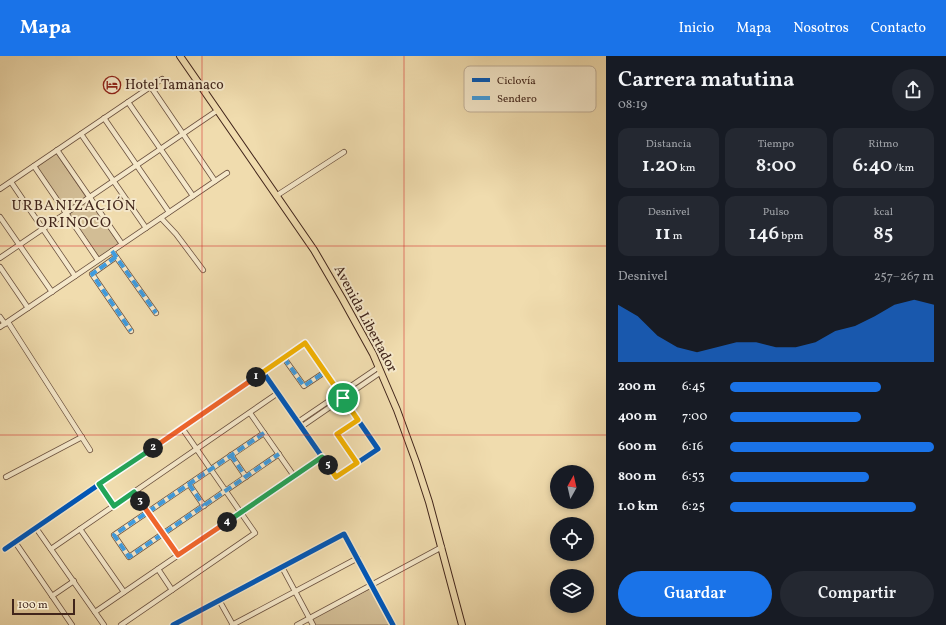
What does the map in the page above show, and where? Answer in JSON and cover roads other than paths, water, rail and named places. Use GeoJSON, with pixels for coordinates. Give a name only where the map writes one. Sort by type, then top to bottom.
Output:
{"type":"FeatureCollection","features":[{"type":"Feature","properties":{"kind":"highway","name":"Avenida Libertador"},"geometry":{"type":"LineString","coordinates":[[180,56],[314,250],[370,349],[397,410],[416,462],[442,547],[462,625]]}},
{"type":"Feature","properties":{"kind":"street"},"geometry":{"type":"LineString","coordinates":[[0,189],[162,79]]}},
{"type":"Feature","properties":{"kind":"street"},"geometry":{"type":"LineString","coordinates":[[151,87],[216,181]]}},
{"type":"Feature","properties":{"kind":"street"},"geometry":{"type":"LineString","coordinates":[[128,102],[193,196]]}},
{"type":"Feature","properties":{"kind":"street"},"geometry":{"type":"LineString","coordinates":[[0,258],[218,110]]}},
{"type":"Feature","properties":{"kind":"street"},"geometry":{"type":"LineString","coordinates":[[104,118],[169,212]]}},
{"type":"Feature","properties":{"kind":"street"},"geometry":{"type":"LineString","coordinates":[[81,134],[146,228]]}},
{"type":"Feature","properties":{"kind":"street"},"geometry":{"type":"LineString","coordinates":[[57,150],[122,244]]}},
{"type":"Feature","properties":{"kind":"street"},"geometry":{"type":"LineString","coordinates":[[276,196],[344,152]]}},
{"type":"Feature","properties":{"kind":"street"},"geometry":{"type":"LineString","coordinates":[[34,166],[98,260]]}},
{"type":"Feature","properties":{"kind":"street"},"geometry":{"type":"LineString","coordinates":[[4,324],[227,173]]}},
{"type":"Feature","properties":{"kind":"street"},"geometry":{"type":"LineString","coordinates":[[11,182],[75,276]]}},
{"type":"Feature","properties":{"kind":"street"},"geometry":{"type":"LineString","coordinates":[[0,217],[52,292]]}},
{"type":"Feature","properties":{"kind":"street"},"geometry":{"type":"LineString","coordinates":[[161,218],[180,239],[203,270]]}},
{"type":"Feature","properties":{"kind":"street"},"geometry":{"type":"LineString","coordinates":[[112,251],[156,313]]}},
{"type":"Feature","properties":{"kind":"street"},"geometry":{"type":"LineString","coordinates":[[116,257],[92,274],[131,331]]}},
{"type":"Feature","properties":{"kind":"street"},"geometry":{"type":"LineString","coordinates":[[0,267],[28,308]]}},
{"type":"Feature","properties":{"kind":"street"},"geometry":{"type":"LineString","coordinates":[[0,317],[90,450]]}},
{"type":"Feature","properties":{"kind":"street"},"geometry":{"type":"LineString","coordinates":[[5,549],[305,343],[378,449],[336,477],[263,372]]}},
{"type":"Feature","properties":{"kind":"street"},"geometry":{"type":"LineString","coordinates":[[284,358],[304,386],[325,372]]}},
{"type":"Feature","properties":{"kind":"street"},"geometry":{"type":"LineString","coordinates":[[300,424],[380,370]]}},
{"type":"Feature","properties":{"kind":"street"},"geometry":{"type":"LineString","coordinates":[[51,549],[278,393]]}},
{"type":"Feature","properties":{"kind":"street"},"geometry":{"type":"LineString","coordinates":[[250,412],[294,476]]}},
{"type":"Feature","properties":{"kind":"street"},"geometry":{"type":"LineString","coordinates":[[357,463],[337,434],[358,420]]}},
{"type":"Feature","properties":{"kind":"street"},"geometry":{"type":"LineString","coordinates":[[121,625],[255,533],[182,428]]}},
{"type":"Feature","properties":{"kind":"street"},"geometry":{"type":"LineString","coordinates":[[264,433],[114,535],[129,557],[279,454]]}},
{"type":"Feature","properties":{"kind":"street"},"geometry":{"type":"LineString","coordinates":[[6,477],[82,437]]}},
{"type":"Feature","properties":{"kind":"street"},"geometry":{"type":"LineString","coordinates":[[231,455],[246,477]]}},
{"type":"Feature","properties":{"kind":"street"},"geometry":{"type":"LineString","coordinates":[[95,612],[322,457]]}},
{"type":"Feature","properties":{"kind":"street"},"geometry":{"type":"LineString","coordinates":[[99,484],[114,506]]}},
{"type":"Feature","properties":{"kind":"street"},"geometry":{"type":"LineString","coordinates":[[189,484],[204,506]]}},
{"type":"Feature","properties":{"kind":"street"},"geometry":{"type":"LineString","coordinates":[[134,492],[178,555]]}},
{"type":"Feature","properties":{"kind":"street"},"geometry":{"type":"LineString","coordinates":[[36,528],[104,625]]}},
{"type":"Feature","properties":{"kind":"street"},"geometry":{"type":"LineString","coordinates":[[80,529],[124,592]]}},
{"type":"Feature","properties":{"kind":"street"},"geometry":{"type":"LineString","coordinates":[[173,625],[344,534],[394,625]]}},
{"type":"Feature","properties":{"kind":"street"},"geometry":{"type":"LineString","coordinates":[[15,542],[72,625]]}},
{"type":"Feature","properties":{"kind":"street"},"geometry":{"type":"LineString","coordinates":[[297,625],[442,547]]}},
{"type":"Feature","properties":{"kind":"street"},"geometry":{"type":"LineString","coordinates":[[219,600],[233,625],[358,558]]}},
{"type":"Feature","properties":{"kind":"street"},"geometry":{"type":"LineString","coordinates":[[282,567],[313,625]]}},
{"type":"Feature","properties":{"kind":"street"},"geometry":{"type":"LineString","coordinates":[[158,569],[172,590]]}},
{"type":"Feature","properties":{"kind":"street"},"geometry":{"type":"LineString","coordinates":[[52,596],[74,581]]}},
{"type":"Feature","properties":{"kind":"place","name":"Hotel Tamanaco"},"geometry":{"type":"Point","coordinates":[112,85]}},
{"type":"Feature","properties":{"kind":"district","name":"URBANIZACIÓN ORINOCO"},"geometry":{"type":"Point","coordinates":[74,214]}}]}
